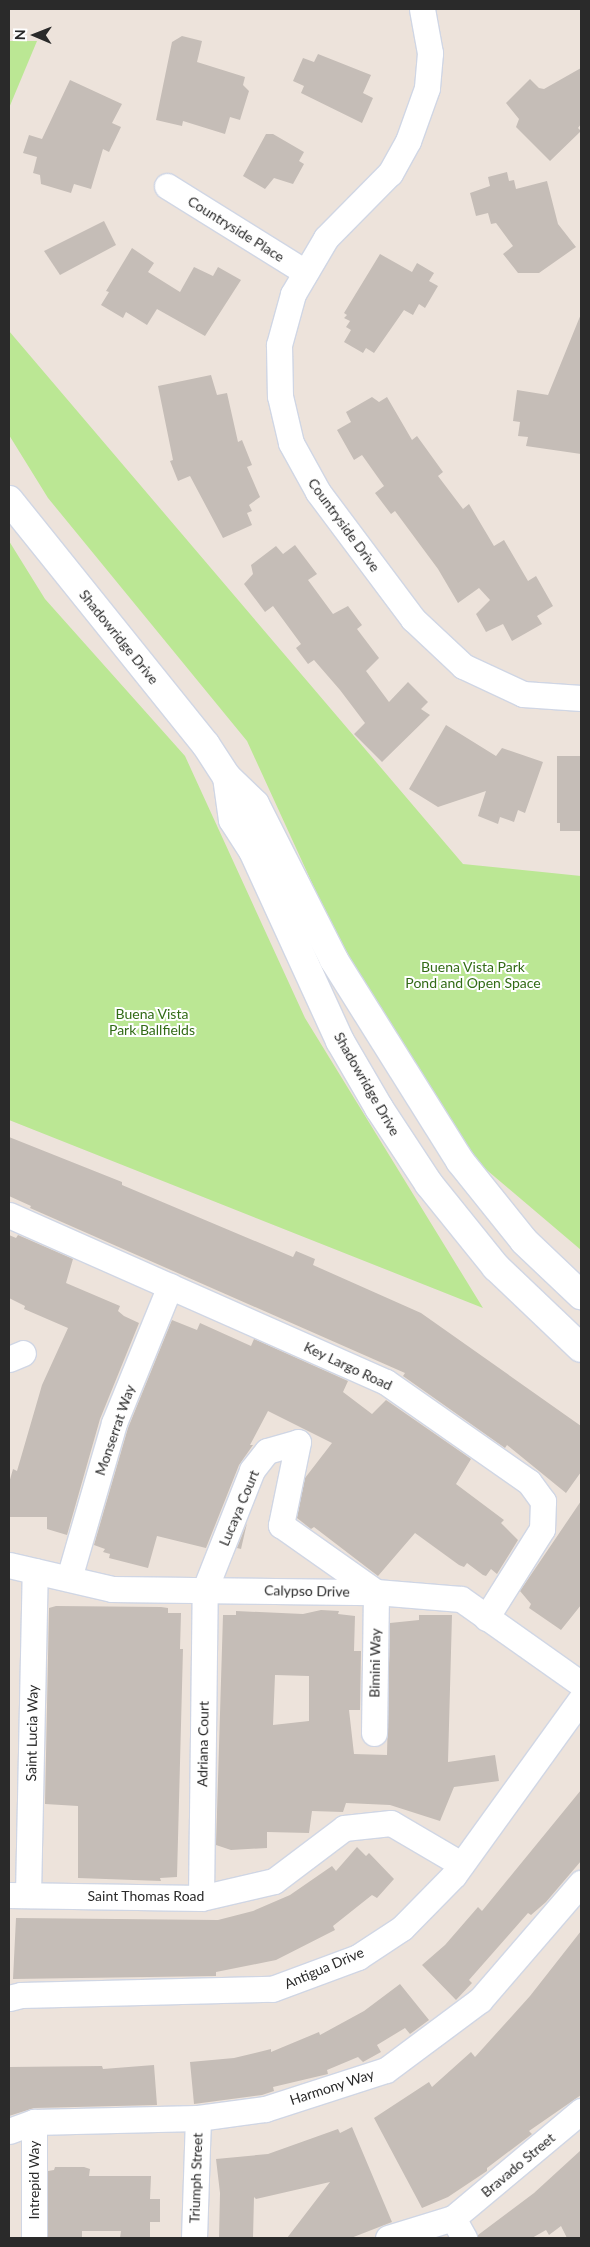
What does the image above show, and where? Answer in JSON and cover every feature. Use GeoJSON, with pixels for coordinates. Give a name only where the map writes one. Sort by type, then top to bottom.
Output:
{"type":"FeatureCollection","features":[{"type":"Feature","properties":{"kind":"street","name":"Countryside Drive"},"geometry":{"type":"LineString","coordinates":[[422,9],[430,53],[426,88],[408,141],[390,173],[326,238],[293,294],[279,345],[280,396],[291,443],[318,492],[413,619],[463,666],[524,694],[581,698]]}},
{"type":"Feature","properties":{"kind":"street","name":"Countryside Place"},"geometry":{"type":"LineString","coordinates":[[167,186],[305,272]]}},
{"type":"Feature","properties":{"kind":"street","name":"Shadowridge Drive"},"geometry":{"type":"LineString","coordinates":[[9,500],[206,745],[227,776],[255,804],[334,960],[460,1161],[524,1240],[581,1294]]}},
{"type":"Feature","properties":{"kind":"street","name":"Shadowridge Drive"},"geometry":{"type":"LineString","coordinates":[[227,776],[232,820],[253,851],[340,1041],[379,1108],[429,1184],[496,1267],[581,1348]]}},
{"type":"Feature","properties":{"kind":"street","name":"Key Largo Road"},"geometry":{"type":"LineString","coordinates":[[9,1215],[386,1382],[529,1482],[543,1501],[542,1529],[486,1618]]}},
{"type":"Feature","properties":{"kind":"street","name":"Monserrat Way"},"geometry":{"type":"LineString","coordinates":[[69,1578],[114,1423],[170,1286]]}},
{"type":"Feature","properties":{"kind":"street","name":"Lucaya Court"},"geometry":{"type":"LineString","coordinates":[[205,1590],[252,1470],[267,1451],[298,1442],[281,1525],[376,1592]]}},
{"type":"Feature","properties":{"kind":"street","name":"Calypso Drive"},"geometry":{"type":"LineString","coordinates":[[9,1565],[69,1578],[112,1590],[376,1592],[461,1599],[581,1684]]}},
{"type":"Feature","properties":{"kind":"street","name":"Saint Lucia Way"},"geometry":{"type":"LineString","coordinates":[[19,1895],[35,1571]]}},
{"type":"Feature","properties":{"kind":"street","name":"Adriana Court"},"geometry":{"type":"LineString","coordinates":[[201,1898],[205,1590]]}},
{"type":"Feature","properties":{"kind":"street","name":"Bimini Way"},"geometry":{"type":"LineString","coordinates":[[374,1733],[376,1592]]}},
{"type":"Feature","properties":{"kind":"street","name":"Antigua Drive"},"geometry":{"type":"LineString","coordinates":[[9,1998],[20,1995],[272,1990],[358,1957],[402,1928],[462,1864],[581,1700]]}},
{"type":"Feature","properties":{"kind":"street","name":"Saint Thomas Road"},"geometry":{"type":"LineString","coordinates":[[19,1895],[201,1898],[274,1881],[344,1828],[391,1823],[462,1864]]}},
{"type":"Feature","properties":{"kind":"street","name":"Harmony Way"},"geometry":{"type":"LineString","coordinates":[[9,2131],[34,2122],[198,2118],[265,2109],[386,2070],[480,2000],[581,1883]]}},
{"type":"Feature","properties":{"kind":"street","name":"Bravado Street"},"geometry":{"type":"LineString","coordinates":[[388,2238],[458,2228],[581,2111]]}},
{"type":"Feature","properties":{"kind":"street","name":"Triumph Street"},"geometry":{"type":"LineString","coordinates":[[194,2238],[198,2118]]}},
{"type":"Feature","properties":{"kind":"street","name":"Intrepid Way"},"geometry":{"type":"LineString","coordinates":[[34,2122],[34,2238]]}},
{"type":"Feature","properties":{"kind":"green space"},"geometry":{"type":"Polygon","coordinates":[[[9,41],[37,41],[9,108],[9,41]]]}},
{"type":"Feature","properties":{"kind":"green space","name":"Buena Vista Park Pond and Open Space"},"geometry":{"type":"Polygon","coordinates":[[[9,331],[463,864],[581,876],[581,1250],[416,1110],[247,741],[48,498],[9,435],[9,331]]]}},
{"type":"Feature","properties":{"kind":"green space","name":"Buena Vista Park Ballfields"},"geometry":{"type":"Polygon","coordinates":[[[9,541],[45,599],[185,756],[305,1018],[483,1308],[9,1120],[9,541]]]}},
{"type":"Feature","properties":{"kind":"building"},"geometry":{"type":"Polygon","coordinates":[[[182,36],[202,41],[197,62],[245,77],[243,85],[249,91],[240,120],[230,117],[225,134],[183,121],[182,126],[156,120],[172,42],[182,36]]]}},
{"type":"Feature","properties":{"kind":"building"},"geometry":{"type":"Polygon","coordinates":[[[318,54],[371,75],[363,93],[373,98],[362,123],[301,93],[304,86],[293,81],[303,58],[314,62],[318,54]]]}},
{"type":"Feature","properties":{"kind":"building"},"geometry":{"type":"Polygon","coordinates":[[[581,68],[581,124],[578,128],[581,131],[550,161],[516,127],[519,119],[506,103],[530,79],[539,88],[544,89],[581,68]]]}},
{"type":"Feature","properties":{"kind":"building"},"geometry":{"type":"Polygon","coordinates":[[[70,80],[122,104],[112,123],[121,127],[109,152],[103,149],[91,189],[74,184],[71,193],[41,184],[40,175],[33,173],[37,157],[23,153],[29,135],[42,139],[70,80]]]}},
{"type":"Feature","properties":{"kind":"building"},"geometry":{"type":"Polygon","coordinates":[[[266,134],[273,134],[304,152],[299,161],[304,164],[293,184],[274,178],[265,189],[243,176],[266,134]]]}},
{"type":"Feature","properties":{"kind":"building"},"geometry":{"type":"Polygon","coordinates":[[[507,172],[509,181],[514,180],[516,189],[547,181],[558,224],[576,247],[539,273],[518,273],[503,254],[513,246],[496,223],[491,224],[488,213],[476,216],[470,193],[490,186],[488,177],[507,172]]]}},
{"type":"Feature","properties":{"kind":"building"},"geometry":{"type":"Polygon","coordinates":[[[104,221],[116,245],[60,275],[44,251],[104,221]]]}},
{"type":"Feature","properties":{"kind":"building"},"geometry":{"type":"Polygon","coordinates":[[[132,248],[154,263],[148,272],[180,292],[194,267],[213,276],[218,267],[241,280],[205,336],[157,309],[147,325],[126,312],[123,318],[101,305],[109,292],[106,291],[132,248]]]}},
{"type":"Feature","properties":{"kind":"building"},"geometry":{"type":"Polygon","coordinates":[[[380,254],[412,272],[417,263],[434,273],[429,281],[438,286],[425,308],[419,304],[413,315],[404,310],[374,353],[366,348],[363,353],[344,342],[351,330],[346,327],[350,321],[344,318],[347,315],[344,313],[380,254]]]}},
{"type":"Feature","properties":{"kind":"building"},"geometry":{"type":"Polygon","coordinates":[[[581,314],[581,454],[526,446],[528,437],[518,436],[520,422],[513,421],[517,390],[548,395],[581,314]]]}},
{"type":"Feature","properties":{"kind":"building"},"geometry":{"type":"Polygon","coordinates":[[[211,375],[217,395],[227,393],[238,442],[242,440],[252,465],[247,467],[260,497],[249,505],[252,511],[247,513],[252,525],[223,538],[190,476],[178,481],[170,461],[173,460],[158,386],[211,375]]]}},
{"type":"Feature","properties":{"kind":"building"},"geometry":{"type":"Polygon","coordinates":[[[372,397],[379,402],[387,397],[412,440],[417,436],[443,472],[438,476],[463,509],[469,504],[494,546],[504,540],[528,581],[536,576],[553,606],[537,616],[542,624],[512,641],[503,624],[486,632],[476,614],[490,600],[479,588],[458,603],[438,569],[395,511],[391,514],[375,493],[384,486],[362,455],[354,460],[337,430],[351,422],[346,412],[372,397]]]}},
{"type":"Feature","properties":{"kind":"building"},"geometry":{"type":"Polygon","coordinates":[[[295,545],[317,574],[308,580],[333,614],[348,606],[362,625],[357,629],[379,658],[366,671],[389,702],[408,682],[428,702],[421,709],[430,715],[382,762],[354,734],[365,723],[340,690],[314,660],[308,664],[296,648],[301,644],[273,606],[265,612],[244,584],[253,574],[251,565],[276,546],[283,554],[295,545]]]}},
{"type":"Feature","properties":{"kind":"building"},"geometry":{"type":"Polygon","coordinates":[[[446,725],[496,756],[502,748],[543,762],[525,813],[518,810],[514,822],[500,817],[498,824],[478,816],[486,791],[438,807],[409,789],[446,725]]]}},
{"type":"Feature","properties":{"kind":"building"},"geometry":{"type":"Polygon","coordinates":[[[557,756],[581,756],[581,831],[560,831],[560,823],[557,823],[557,756]]]}},
{"type":"Feature","properties":{"kind":"building"},"geometry":{"type":"Polygon","coordinates":[[[9,1137],[122,1182],[122,1185],[293,1257],[296,1251],[315,1259],[313,1265],[421,1313],[581,1426],[581,1472],[566,1493],[507,1445],[505,1448],[403,1376],[405,1373],[30,1208],[31,1206],[9,1196],[9,1137]]]}},
{"type":"Feature","properties":{"kind":"building"},"geometry":{"type":"Polygon","coordinates":[[[9,1235],[16,1238],[18,1235],[73,1259],[66,1283],[120,1306],[118,1311],[139,1323],[100,1419],[67,1535],[47,1529],[47,1517],[9,1517],[9,1483],[13,1469],[17,1471],[42,1385],[68,1328],[24,1309],[25,1306],[9,1298],[9,1235]]]}},
{"type":"Feature","properties":{"kind":"building"},"geometry":{"type":"Polygon","coordinates":[[[172,1320],[197,1330],[200,1323],[251,1346],[254,1339],[348,1381],[343,1392],[372,1414],[386,1400],[471,1459],[456,1484],[504,1520],[501,1523],[518,1540],[497,1574],[491,1569],[486,1576],[467,1563],[464,1567],[459,1565],[415,1533],[378,1576],[314,1527],[311,1529],[297,1518],[305,1478],[332,1443],[268,1411],[250,1445],[253,1445],[239,1465],[206,1548],[157,1536],[148,1568],[109,1558],[110,1554],[103,1552],[105,1549],[94,1545],[128,1428],[172,1320]]]}},
{"type":"Feature","properties":{"kind":"building"},"geometry":{"type":"Polygon","coordinates":[[[581,1501],[581,1605],[561,1630],[529,1608],[531,1604],[520,1591],[581,1501]]]}},
{"type":"Feature","properties":{"kind":"building"},"geometry":{"type":"Polygon","coordinates":[[[247,1523],[241,1549],[237,1548],[247,1523]]]}},
{"type":"Feature","properties":{"kind":"building"},"geometry":{"type":"Polygon","coordinates":[[[56,1606],[161,1607],[168,1608],[168,1613],[181,1613],[180,1649],[183,1649],[177,1877],[160,1878],[161,1881],[78,1878],[78,1806],[45,1804],[49,1608],[56,1606]]]}},
{"type":"Feature","properties":{"kind":"building"},"geometry":{"type":"Polygon","coordinates":[[[321,1610],[339,1611],[338,1614],[355,1616],[354,1651],[361,1651],[360,1710],[349,1710],[354,1754],[387,1755],[390,1623],[419,1620],[419,1615],[452,1615],[448,1762],[495,1755],[499,1781],[454,1787],[440,1821],[390,1805],[346,1803],[343,1812],[312,1811],[309,1833],[267,1832],[267,1848],[231,1850],[216,1845],[223,1615],[236,1615],[236,1611],[303,1614],[321,1610]],[[275,1675],[273,1725],[309,1721],[309,1676],[275,1675]]]}},
{"type":"Feature","properties":{"kind":"building"},"geometry":{"type":"Polygon","coordinates":[[[581,1790],[581,1861],[546,1902],[531,1915],[528,1913],[469,1980],[472,1983],[456,2000],[422,1965],[445,1945],[478,1907],[482,1911],[581,1790]]]}},
{"type":"Feature","properties":{"kind":"building"},"geometry":{"type":"Polygon","coordinates":[[[357,1847],[366,1856],[369,1853],[394,1879],[377,1898],[372,1895],[333,1926],[335,1930],[276,1960],[216,1972],[216,1976],[13,1979],[16,1918],[218,1920],[253,1911],[290,1895],[332,1866],[336,1871],[357,1847]]]}},
{"type":"Feature","properties":{"kind":"building"},"geometry":{"type":"Polygon","coordinates":[[[581,1931],[581,2095],[529,2131],[532,2134],[487,2168],[487,2171],[448,2197],[422,2208],[374,2118],[429,2082],[432,2087],[471,2052],[475,2057],[530,1996],[581,1931]]]}},
{"type":"Feature","properties":{"kind":"building"},"geometry":{"type":"Polygon","coordinates":[[[400,1984],[429,2020],[410,2034],[405,2028],[377,2045],[381,2052],[363,2062],[358,2057],[327,2070],[328,2074],[273,2087],[274,2091],[262,2095],[194,2104],[190,2062],[234,2058],[271,2049],[271,2052],[319,2032],[320,2035],[364,2011],[400,1984]]]}},
{"type":"Feature","properties":{"kind":"building"},"geometry":{"type":"Polygon","coordinates":[[[154,2065],[157,2105],[34,2108],[9,2116],[9,2067],[102,2066],[103,2069],[154,2065]]]}},
{"type":"Feature","properties":{"kind":"building"},"geometry":{"type":"Polygon","coordinates":[[[352,2127],[392,2222],[351,2238],[287,2238],[330,2182],[256,2199],[254,2197],[253,2238],[219,2238],[220,2193],[216,2159],[268,2154],[338,2129],[340,2133],[352,2127]]]}},
{"type":"Feature","properties":{"kind":"building"},"geometry":{"type":"Polygon","coordinates":[[[581,2150],[581,2238],[567,2238],[561,2226],[549,2235],[546,2230],[532,2238],[478,2238],[478,2235],[534,2193],[581,2150]]]}},
{"type":"Feature","properties":{"kind":"building"},"geometry":{"type":"Polygon","coordinates":[[[55,2167],[84,2167],[90,2169],[89,2176],[151,2176],[150,2199],[160,2199],[160,2222],[150,2222],[150,2238],[120,2238],[121,2231],[82,2231],[82,2238],[48,2238],[48,2171],[54,2170],[55,2167]]]}}]}
